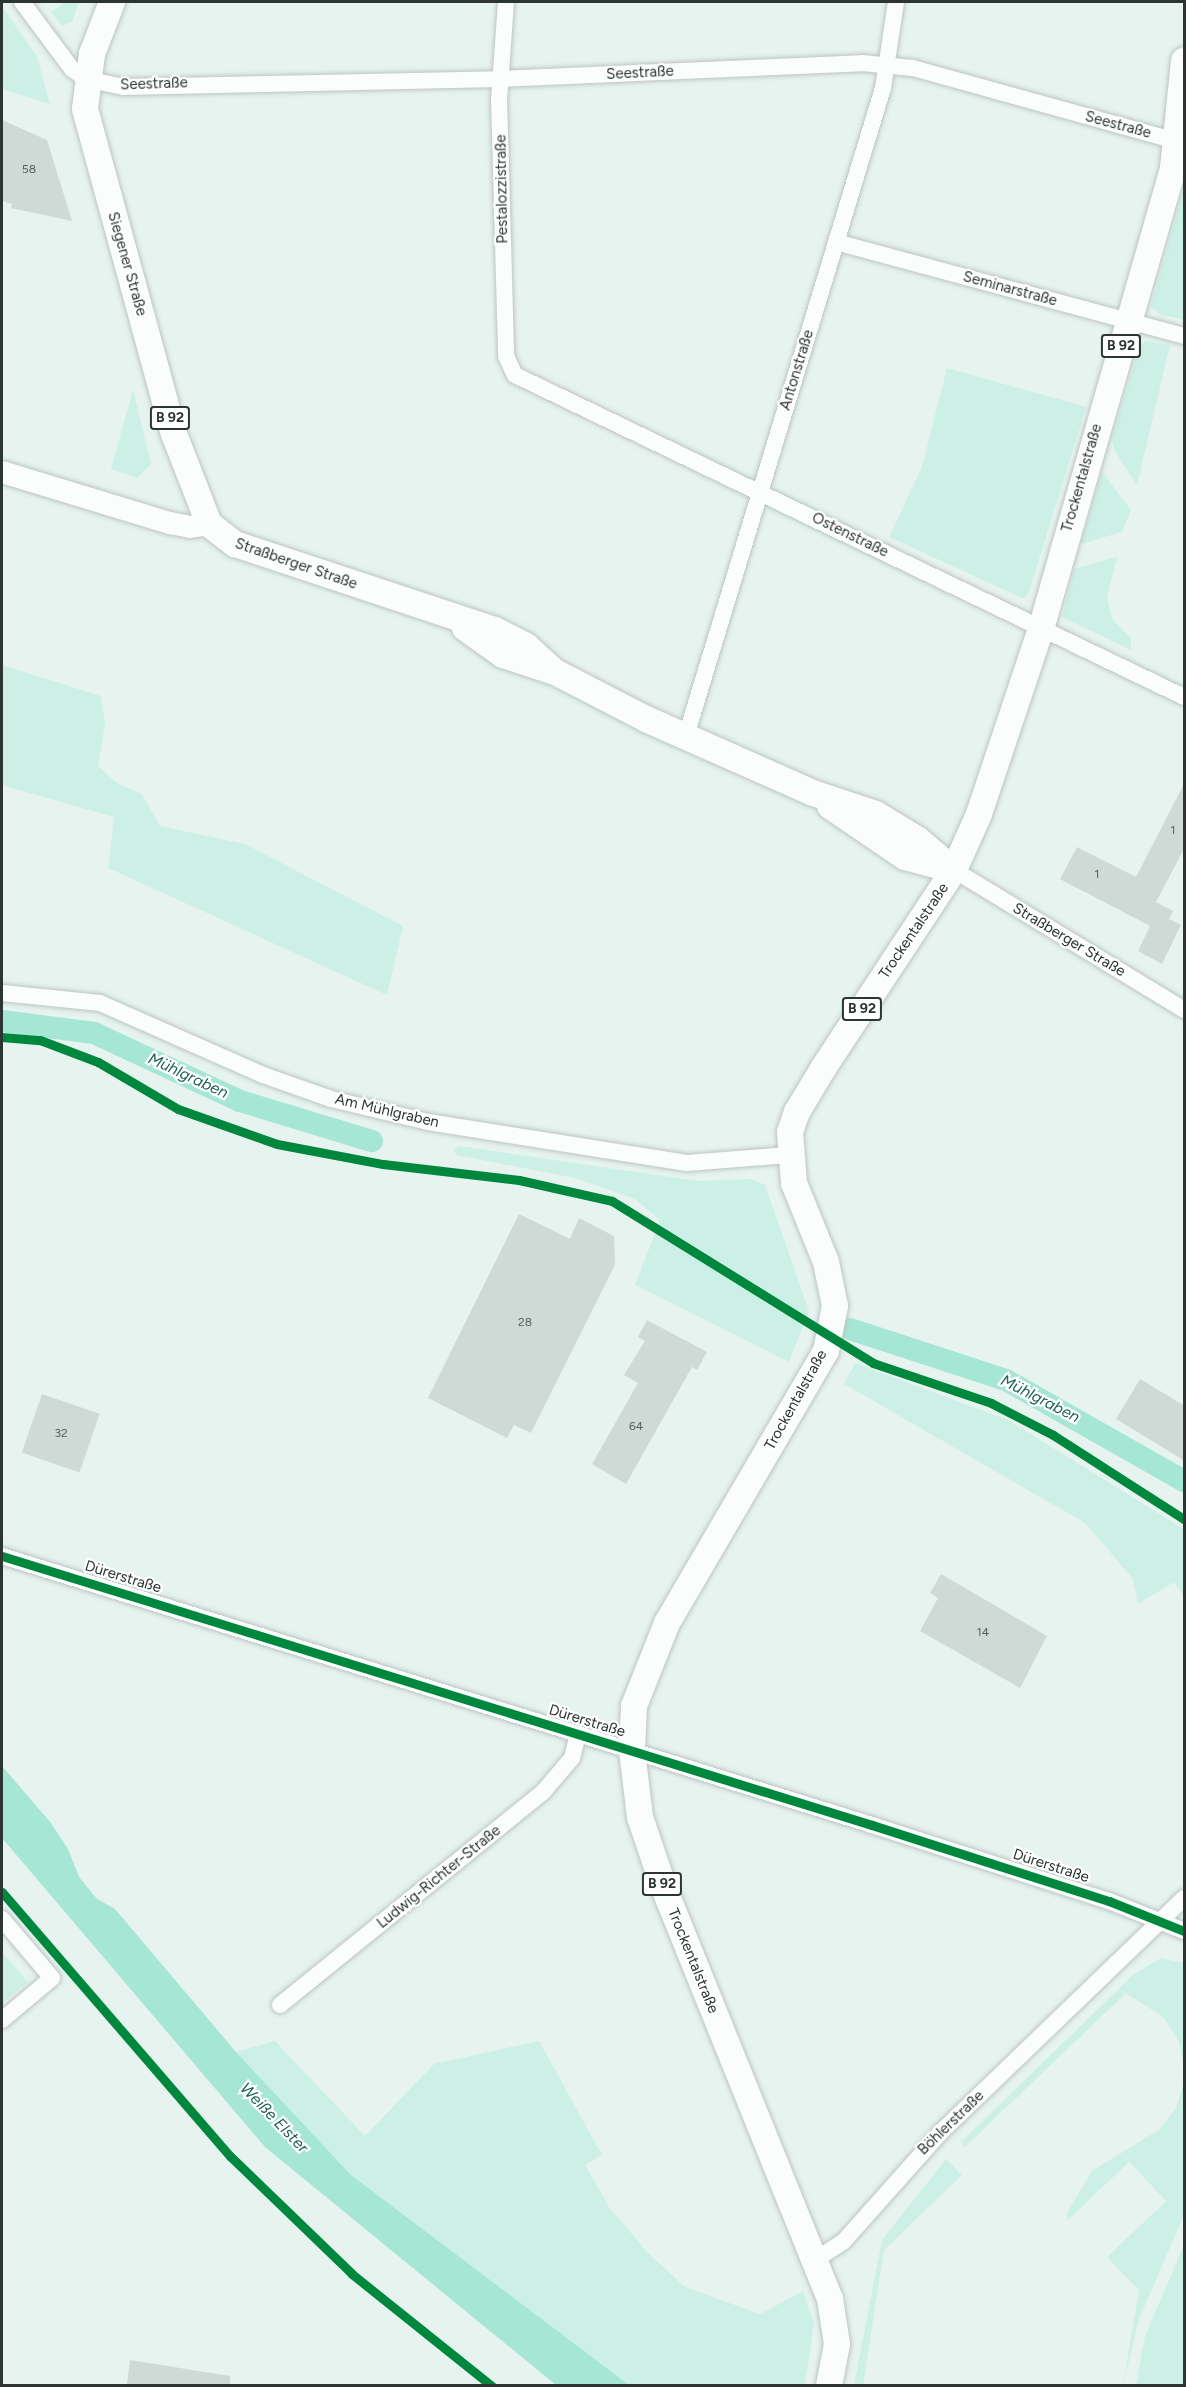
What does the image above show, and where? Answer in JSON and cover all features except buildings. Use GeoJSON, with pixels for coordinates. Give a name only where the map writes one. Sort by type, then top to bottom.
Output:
{"type":"FeatureCollection","features":[{"type":"Feature","properties":{"kind":"main road","name":"Siegener Straße"},"geometry":{"type":"LineString","coordinates":[[112,2],[86,79],[85,109],[181,456],[209,524]]}},
{"type":"Feature","properties":{"kind":"main road","name":"Trockentalstraße"},"geometry":{"type":"LineString","coordinates":[[815,2260],[663,1885],[640,1816],[632,1751],[638,1692],[667,1623],[811,1377],[835,1321],[831,1286],[794,1183],[789,1155],[796,1112],[954,870],[978,814],[1041,629],[1181,142],[1185,61]]}},
{"type":"Feature","properties":{"kind":"main road"},"geometry":{"type":"LineString","coordinates":[[2,472],[171,523],[190,527],[209,524]]}},
{"type":"Feature","properties":{"kind":"main road","name":"Straßberger Straße"},"geometry":{"type":"LineString","coordinates":[[209,524],[235,544],[512,638],[555,672],[686,736],[813,793],[905,857],[954,870]]}},
{"type":"Feature","properties":{"kind":"main road","name":"B 92"},"geometry":{"type":"LineString","coordinates":[[815,2260],[835,2320],[837,2344],[829,2385]]}},
{"type":"Feature","properties":{"kind":"street"},"geometry":{"type":"LineString","coordinates":[[22,2],[66,62],[86,79]]}},
{"type":"Feature","properties":{"kind":"street","name":"Pestalozzistraße"},"geometry":{"type":"LineString","coordinates":[[506,2],[499,79],[506,356],[515,375]]}},
{"type":"Feature","properties":{"kind":"street","name":"Antonstraße"},"geometry":{"type":"LineString","coordinates":[[686,736],[889,64],[896,2]]}},
{"type":"Feature","properties":{"kind":"street","name":"Seestraße"},"geometry":{"type":"LineString","coordinates":[[86,79],[123,87],[499,79],[889,64],[1181,142]]}},
{"type":"Feature","properties":{"kind":"street","name":"Seminarstraße"},"geometry":{"type":"LineString","coordinates":[[836,243],[1185,336]]}},
{"type":"Feature","properties":{"kind":"street","name":"Ostenstraße"},"geometry":{"type":"LineString","coordinates":[[515,375],[1185,697]]}},
{"type":"Feature","properties":{"kind":"street","name":"Straßberger Straße"},"geometry":{"type":"LineString","coordinates":[[954,870],[1185,1010]]}},
{"type":"Feature","properties":{"kind":"street","name":"Am Mühlgraben"},"geometry":{"type":"LineString","coordinates":[[2,993],[68,996],[100,1003],[263,1075],[331,1099],[428,1122],[687,1163],[789,1155]]}},
{"type":"Feature","properties":{"kind":"street","name":"Dürerstraße"},"geometry":{"type":"LineString","coordinates":[[2,1556],[632,1751],[1161,1920],[1185,1931]]}},
{"type":"Feature","properties":{"kind":"street","name":"Ludwig-Richter-Straße"},"geometry":{"type":"LineString","coordinates":[[280,2005],[543,1792],[572,1758],[578,1734]]}},
{"type":"Feature","properties":{"kind":"street","name":"Böhlerstraße"},"geometry":{"type":"LineString","coordinates":[[815,2260],[843,2241],[940,2133],[1185,1898]]}},
{"type":"Feature","properties":{"kind":"street"},"geometry":{"type":"LineString","coordinates":[[2,1919],[52,1978],[2,2020]]}},
{"type":"Feature","properties":{"kind":"shaded area"},"geometry":{"type":"Polygon","coordinates":[[[66,2],[79,2],[72,22],[62,26],[51,12],[66,2]]]}},
{"type":"Feature","properties":{"kind":"shaded area"},"geometry":{"type":"Polygon","coordinates":[[[2,6],[37,57],[50,104],[2,89],[2,6]]]}},
{"type":"Feature","properties":{"kind":"shaded area"},"geometry":{"type":"Polygon","coordinates":[[[1184,188],[1184,320],[1159,314],[1151,307],[1184,188]]]}},
{"type":"Feature","properties":{"kind":"shaded area"},"geometry":{"type":"Polygon","coordinates":[[[1146,341],[1170,345],[1137,485],[1114,450],[1112,439],[1140,344],[1146,341]]]}},
{"type":"Feature","properties":{"kind":"shaded area"},"geometry":{"type":"Polygon","coordinates":[[[947,368],[1086,407],[1028,595],[1022,598],[889,537],[922,467],[947,368]]]}},
{"type":"Feature","properties":{"kind":"shaded area"},"geometry":{"type":"Polygon","coordinates":[[[133,390],[151,464],[137,478],[111,469],[133,390]]]}},
{"type":"Feature","properties":{"kind":"shaded area"},"geometry":{"type":"Polygon","coordinates":[[[1102,472],[1131,510],[1122,532],[1081,544],[1102,472]]]}},
{"type":"Feature","properties":{"kind":"shaded area"},"geometry":{"type":"Polygon","coordinates":[[[1117,557],[1107,597],[1112,619],[1131,638],[1131,650],[1062,617],[1074,569],[1117,557]]]}},
{"type":"Feature","properties":{"kind":"shaded area"},"geometry":{"type":"Polygon","coordinates":[[[2,665],[101,696],[105,724],[98,766],[117,783],[142,794],[160,826],[245,844],[403,926],[387,995],[108,868],[114,817],[2,785],[2,665]]]}},
{"type":"Feature","properties":{"kind":"shaded area"},"geometry":{"type":"Polygon","coordinates":[[[459,1146],[698,1181],[752,1179],[765,1185],[809,1311],[789,1362],[635,1285],[660,1220],[635,1199],[575,1178],[456,1155],[454,1150],[459,1146]]]}},
{"type":"Feature","properties":{"kind":"shaded area"},"geometry":{"type":"Polygon","coordinates":[[[855,1363],[1008,1420],[1184,1529],[1184,1597],[1174,1582],[1138,1604],[1133,1579],[1085,1523],[844,1384],[855,1363]]]}},
{"type":"Feature","properties":{"kind":"shaded area"},"geometry":{"type":"Polygon","coordinates":[[[2,1952],[28,1982],[2,2003],[2,1952]]]}},
{"type":"Feature","properties":{"kind":"shaded area"},"geometry":{"type":"Polygon","coordinates":[[[1161,1958],[1184,1963],[1184,2067],[1179,2041],[1163,2017],[1126,1993],[965,2147],[961,2142],[1134,1974],[1161,1958]]]}},
{"type":"Feature","properties":{"kind":"shaded area"},"geometry":{"type":"Polygon","coordinates":[[[275,2041],[365,2136],[434,2064],[539,2041],[602,2155],[585,2165],[609,2207],[648,2253],[685,2287],[760,2314],[803,2291],[814,2324],[805,2385],[629,2385],[351,2175],[236,2052],[275,2041]]]}},
{"type":"Feature","properties":{"kind":"shaded area"},"geometry":{"type":"Polygon","coordinates":[[[1184,2083],[1184,2215],[1139,2319],[1123,2385],[1139,2290],[1107,2257],[1166,2201],[1129,2162],[1067,2221],[1068,2211],[1092,2171],[1160,2129],[1176,2108],[1184,2083]]]}},
{"type":"Feature","properties":{"kind":"shaded area"},"geometry":{"type":"Polygon","coordinates":[[[946,2159],[962,2175],[884,2250],[863,2385],[854,2385],[882,2240],[946,2159]]]}},
{"type":"Feature","properties":{"kind":"shaded area"},"geometry":{"type":"Polygon","coordinates":[[[1184,2245],[1184,2385],[1136,2385],[1145,2336],[1184,2245]]]}},
{"type":"Feature","properties":{"kind":"water","name":"Weiße Elster"},"geometry":{"type":"Polygon","coordinates":[[[2,1766],[51,1823],[68,1849],[79,1877],[97,1899],[115,1909],[236,2052],[351,2175],[629,2385],[556,2385],[265,2147],[2,1838],[2,1766]]]}},
{"type":"Feature","properties":{"kind":"waterway","name":"Mühlgraben"},"geometry":{"type":"LineString","coordinates":[[2,1021],[94,1033],[240,1101],[372,1141]]}},
{"type":"Feature","properties":{"kind":"waterway","name":"Mühlgraben"},"geometry":{"type":"LineString","coordinates":[[850,1329],[1006,1380],[1184,1481]]}},
{"type":"Feature","properties":{"kind":"cycle path"},"geometry":{"type":"LineString","coordinates":[[2,1037],[40,1040],[98,1062],[178,1109],[277,1144],[383,1164],[519,1180],[612,1201],[873,1363],[991,1403],[1053,1435],[1184,1519]]}},
{"type":"Feature","properties":{"kind":"cycle path"},"geometry":{"type":"LineString","coordinates":[[2,1556],[872,1825],[1109,1901],[1184,1931]]}},
{"type":"Feature","properties":{"kind":"cycle path"},"geometry":{"type":"LineString","coordinates":[[2,1892],[230,2156],[352,2274],[492,2386]]}}]}
